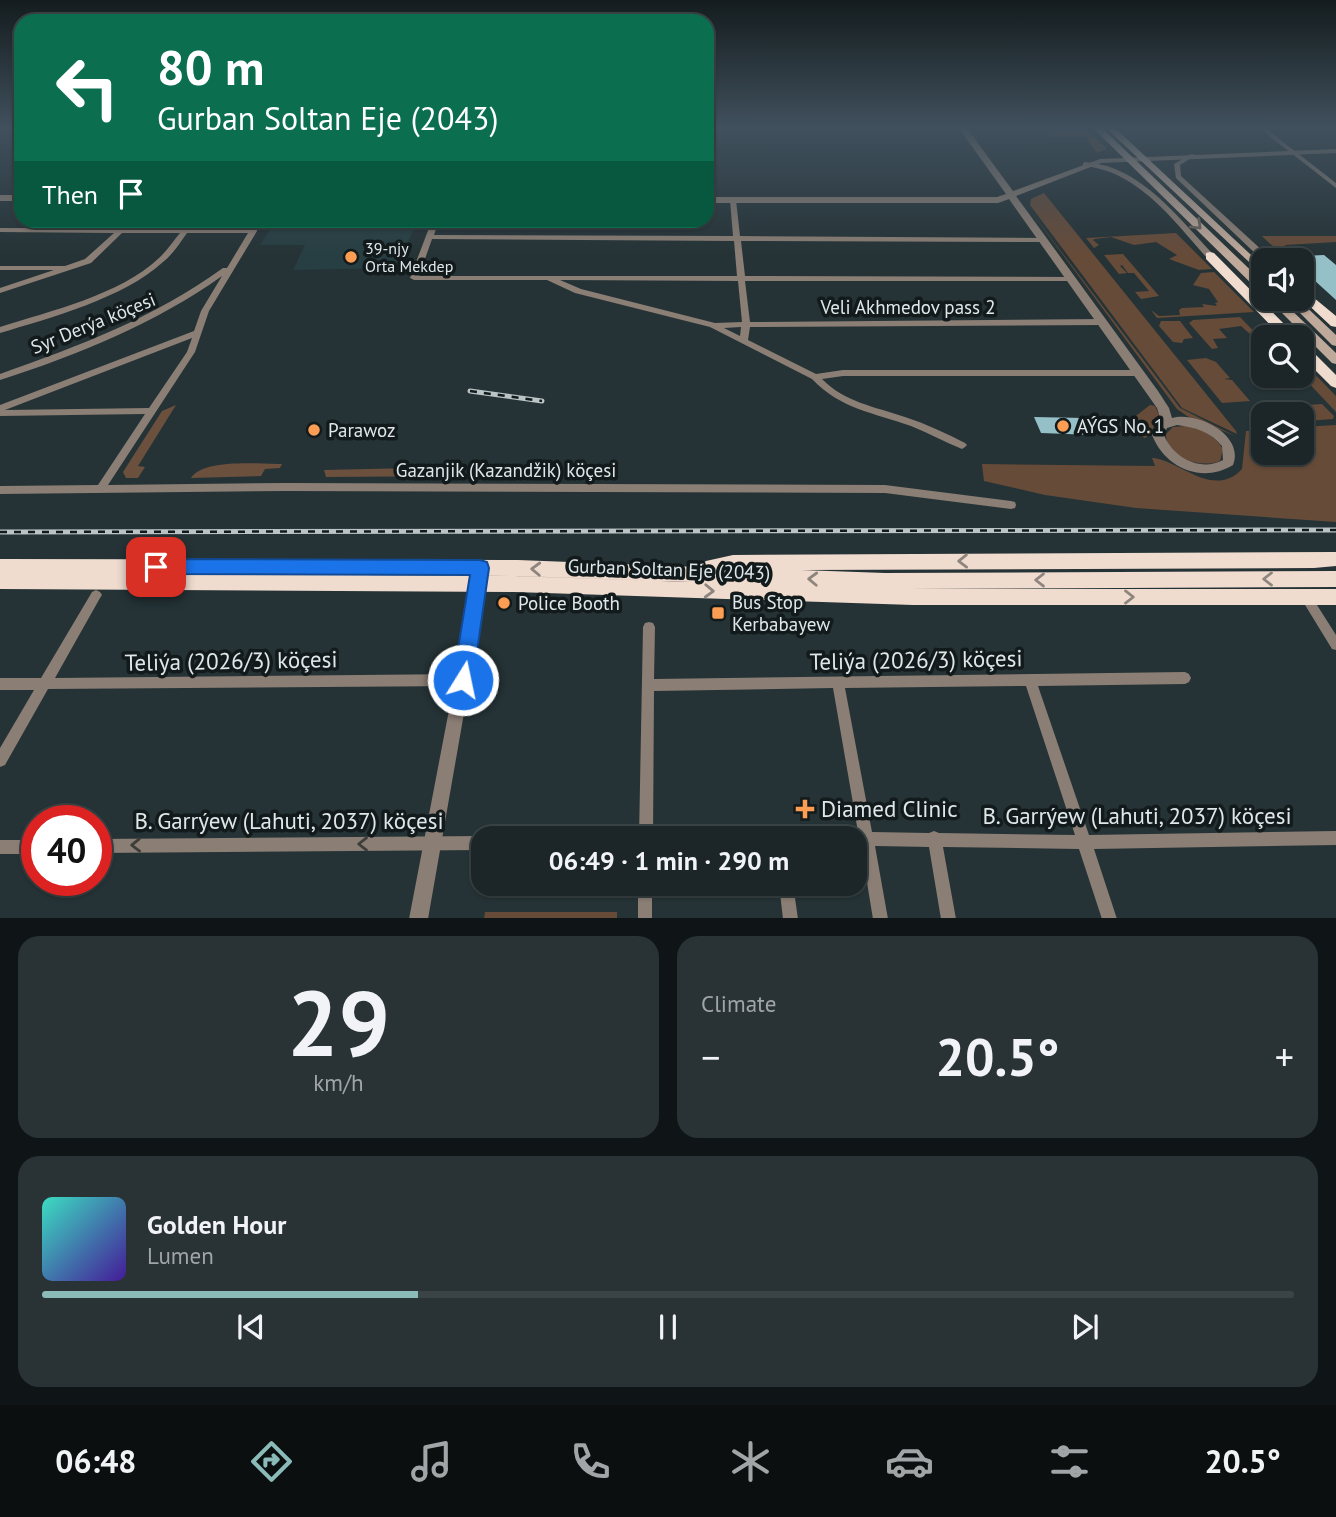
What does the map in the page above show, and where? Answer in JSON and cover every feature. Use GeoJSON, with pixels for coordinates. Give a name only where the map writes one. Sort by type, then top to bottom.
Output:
{"type":"FeatureCollection","features":[{"type":"Feature","properties":{"kind":"highway"},"geometry":{"type":"LineString","coordinates":[[1210,256],[1278,325]]}},
{"type":"Feature","properties":{"kind":"highway"},"geometry":{"type":"LineString","coordinates":[[1314,303],[1336,323]]}},
{"type":"Feature","properties":{"kind":"highway"},"geometry":{"type":"LineString","coordinates":[[1314,361],[1336,383]]}},
{"type":"Feature","properties":{"kind":"highway"},"geometry":{"type":"LineString","coordinates":[[682,575],[733,563],[1336,559]]}},
{"type":"Feature","properties":{"kind":"highway","name":"Gurban Soltan Eje (2043)"},"geometry":{"type":"LineString","coordinates":[[0,567],[479,575],[913,597],[1336,597]]}},
{"type":"Feature","properties":{"kind":"highway","name":"Gurban Soltan Eje (2043)"},"geometry":{"type":"LineString","coordinates":[[0,581],[479,575],[682,575],[885,581],[1336,579]]}},
{"type":"Feature","properties":{"kind":"main road"},"geometry":{"type":"LineString","coordinates":[[1139,170],[1251,277]]}},
{"type":"Feature","properties":{"kind":"main road"},"geometry":{"type":"LineString","coordinates":[[1155,170],[1251,261]]}},
{"type":"Feature","properties":{"kind":"main road"},"geometry":{"type":"LineString","coordinates":[[1179,193],[1183,182]]}},
{"type":"Feature","properties":{"kind":"main road"},"geometry":{"type":"LineString","coordinates":[[1139,184],[1164,194]]}},
{"type":"Feature","properties":{"kind":"main road"},"geometry":{"type":"LineString","coordinates":[[1194,207],[1222,218]]}},
{"type":"Feature","properties":{"kind":"main road"},"geometry":{"type":"LineString","coordinates":[[1175,220],[1179,208]]}},
{"type":"Feature","properties":{"kind":"main road"},"geometry":{"type":"LineString","coordinates":[[1285,311],[1336,360]]}},
{"type":"Feature","properties":{"kind":"main road"},"geometry":{"type":"LineString","coordinates":[[1304,311],[1336,342]]}},
{"type":"Feature","properties":{"kind":"street"},"geometry":{"type":"LineString","coordinates":[[993,170],[1154,394],[1163,408],[1167,423]]}},
{"type":"Feature","properties":{"kind":"street"},"geometry":{"type":"LineString","coordinates":[[714,200],[984,201],[1012,196],[1072,170]]}},
{"type":"Feature","properties":{"kind":"street"},"geometry":{"type":"LineString","coordinates":[[1114,170],[1139,184],[1210,256]]}},
{"type":"Feature","properties":{"kind":"street"},"geometry":{"type":"LineString","coordinates":[[1176,170],[1183,182],[1254,248]]}},
{"type":"Feature","properties":{"kind":"street"},"geometry":{"type":"LineString","coordinates":[[1316,170],[1336,186]]}},
{"type":"Feature","properties":{"kind":"street"},"geometry":{"type":"LineString","coordinates":[[733,200],[746,323],[744,340]]}},
{"type":"Feature","properties":{"kind":"street"},"geometry":{"type":"LineString","coordinates":[[102,488],[191,352],[205,311],[254,228]]}},
{"type":"Feature","properties":{"kind":"street"},"geometry":{"type":"LineString","coordinates":[[433,228],[414,278],[1071,279]]}},
{"type":"Feature","properties":{"kind":"street"},"geometry":{"type":"LineString","coordinates":[[0,230],[253,231]]}},
{"type":"Feature","properties":{"kind":"street"},"geometry":{"type":"LineString","coordinates":[[0,291],[94,258],[121,230]]}},
{"type":"Feature","properties":{"kind":"street"},"geometry":{"type":"LineString","coordinates":[[0,330],[93,298],[138,276],[165,256],[186,230]]}},
{"type":"Feature","properties":{"kind":"street"},"geometry":{"type":"LineString","coordinates":[[429,237],[1043,240]]}},
{"type":"Feature","properties":{"kind":"street"},"geometry":{"type":"LineString","coordinates":[[0,268],[71,268]]}},
{"type":"Feature","properties":{"kind":"street","name":"Syr Derýa köçesi"},"geometry":{"type":"LineString","coordinates":[[0,377],[149,320],[200,290],[230,268]]}},
{"type":"Feature","properties":{"kind":"street"},"geometry":{"type":"LineString","coordinates":[[548,278],[578,291],[713,325],[815,377],[827,391],[845,401],[913,423],[962,444]]}},
{"type":"Feature","properties":{"kind":"street","name":"Veli Akhmedov pass 2"},"geometry":{"type":"LineString","coordinates":[[713,325],[1102,322]]}},
{"type":"Feature","properties":{"kind":"street"},"geometry":{"type":"LineString","coordinates":[[0,411],[199,332]]}},
{"type":"Feature","properties":{"kind":"street"},"geometry":{"type":"LineString","coordinates":[[815,377],[842,373],[1139,373]]}},
{"type":"Feature","properties":{"kind":"street"},"geometry":{"type":"LineString","coordinates":[[1154,394],[1190,422],[1209,429],[1224,442],[1230,455],[1226,465],[1204,470],[1184,464],[1163,448],[1157,435],[1160,428],[1167,423],[1190,422]]}},
{"type":"Feature","properties":{"kind":"street"},"geometry":{"type":"LineString","coordinates":[[0,411],[152,411]]}},
{"type":"Feature","properties":{"kind":"street","name":"Gazanjik (Kazandžik) köçesi"},"geometry":{"type":"LineString","coordinates":[[0,490],[886,489],[1011,505]]}},
{"type":"Feature","properties":{"kind":"street"},"geometry":{"type":"LineString","coordinates":[[418,918],[463,680],[479,575]]}},
{"type":"Feature","properties":{"kind":"street"},"geometry":{"type":"LineString","coordinates":[[0,760],[96,595]]}},
{"type":"Feature","properties":{"kind":"street"},"geometry":{"type":"LineString","coordinates":[[1306,597],[1336,645]]}},
{"type":"Feature","properties":{"kind":"street"},"geometry":{"type":"LineString","coordinates":[[646,826],[649,627]]}},
{"type":"Feature","properties":{"kind":"street","name":"Teliýa (2026/3) köçesi"},"geometry":{"type":"LineString","coordinates":[[648,685],[1185,678]]}},
{"type":"Feature","properties":{"kind":"street","name":"Teliýa (2026/3) köçesi"},"geometry":{"type":"LineString","coordinates":[[0,684],[463,680]]}},
{"type":"Feature","properties":{"kind":"street"},"geometry":{"type":"LineString","coordinates":[[1030,680],[1110,918]]}},
{"type":"Feature","properties":{"kind":"street"},"geometry":{"type":"LineString","coordinates":[[838,682],[858,826]]}},
{"type":"Feature","properties":{"kind":"street"},"geometry":{"type":"LineString","coordinates":[[934,838],[949,918]]}},
{"type":"Feature","properties":{"kind":"street","name":"B. Garrýew (Lahuti, 2037) köçesi"},"geometry":{"type":"LineString","coordinates":[[867,839],[1085,842],[1336,838]]}},
{"type":"Feature","properties":{"kind":"street","name":"B. Garrýew (Lahuti, 2037) köçesi"},"geometry":{"type":"LineString","coordinates":[[112,846],[471,843]]}},
{"type":"Feature","properties":{"kind":"street"},"geometry":{"type":"LineString","coordinates":[[0,847],[21,846]]}},
{"type":"Feature","properties":{"kind":"street"},"geometry":{"type":"LineString","coordinates":[[867,866],[881,918]]}},
{"type":"Feature","properties":{"kind":"street"},"geometry":{"type":"LineString","coordinates":[[645,896],[645,918]]}},
{"type":"Feature","properties":{"kind":"street"},"geometry":{"type":"LineString","coordinates":[[788,896],[791,918]]}},
{"type":"Feature","properties":{"kind":"shaded area"},"geometry":{"type":"Polygon","coordinates":[[[1044,193],[1237,434],[1182,408],[1030,205],[1031,199],[1044,193]]]}},
{"type":"Feature","properties":{"kind":"shaded area"},"geometry":{"type":"Polygon","coordinates":[[[1029,209],[1180,408],[1235,436],[1187,416],[1177,409],[1029,209]]]}},
{"type":"Feature","properties":{"kind":"shaded area","name":"39-njy Orta Mekdep"},"geometry":{"type":"Polygon","coordinates":[[[270,228],[414,228],[397,268],[293,270],[305,245],[260,245],[270,228]]]}},
{"type":"Feature","properties":{"kind":"shaded area"},"geometry":{"type":"Polygon","coordinates":[[[1176,233],[1212,269],[1199,270],[1169,259],[1177,255],[1156,242],[1134,245],[1111,237],[1093,240],[1099,245],[1094,248],[1086,238],[1176,233]]]}},
{"type":"Feature","properties":{"kind":"shaded area"},"geometry":{"type":"Polygon","coordinates":[[[1262,236],[1336,236],[1336,242],[1285,245],[1286,248],[1273,246],[1262,236]]]}},
{"type":"Feature","properties":{"kind":"shaded area"},"geometry":{"type":"Polygon","coordinates":[[[1123,254],[1159,296],[1141,299],[1135,292],[1149,291],[1134,273],[1128,273],[1122,265],[1120,266],[1127,273],[1119,274],[1104,255],[1123,254]]]}},
{"type":"Feature","properties":{"kind":"shaded area"},"geometry":{"type":"Polygon","coordinates":[[[1214,272],[1254,312],[1157,318],[1151,310],[1159,316],[1180,315],[1179,310],[1182,308],[1204,307],[1202,304],[1217,306],[1215,303],[1218,302],[1209,289],[1193,285],[1201,273],[1214,272]]]}},
{"type":"Feature","properties":{"kind":"shaded area"},"geometry":{"type":"Polygon","coordinates":[[[1240,317],[1251,328],[1251,335],[1241,326],[1219,329],[1227,338],[1213,339],[1218,348],[1212,349],[1189,323],[1193,320],[1240,317]]]}},
{"type":"Feature","properties":{"kind":"shaded area"},"geometry":{"type":"Polygon","coordinates":[[[1161,321],[1180,321],[1193,338],[1184,339],[1182,343],[1173,342],[1159,326],[1161,321]]]}},
{"type":"Feature","properties":{"kind":"shaded area"},"geometry":{"type":"Polygon","coordinates":[[[1206,358],[1216,362],[1230,378],[1224,379],[1232,380],[1250,401],[1222,403],[1187,360],[1206,358]]]}},
{"type":"Feature","properties":{"kind":"shaded area"},"geometry":{"type":"Polygon","coordinates":[[[1314,373],[1336,396],[1336,412],[1313,388],[1314,373]]]}},
{"type":"Feature","properties":{"kind":"shaded area"},"geometry":{"type":"Polygon","coordinates":[[[1322,404],[1334,416],[1333,419],[1314,420],[1314,405],[1322,404]]]}},
{"type":"Feature","properties":{"kind":"shaded area"},"geometry":{"type":"Polygon","coordinates":[[[176,405],[138,466],[145,467],[138,478],[126,478],[123,472],[162,411],[176,405]]]}},
{"type":"Feature","properties":{"kind":"shaded area"},"geometry":{"type":"Polygon","coordinates":[[[1150,405],[1155,406],[1159,415],[1150,435],[1145,438],[1131,431],[1128,422],[1150,405]]]}},
{"type":"Feature","properties":{"kind":"shaded area"},"geometry":{"type":"Polygon","coordinates":[[[1336,425],[1336,522],[1136,508],[1045,495],[984,481],[982,464],[1155,466],[1152,458],[1196,476],[1219,480],[1231,477],[1242,469],[1246,431],[1251,431],[1251,465],[1314,465],[1314,426],[1336,425]]]}},
{"type":"Feature","properties":{"kind":"shaded area"},"geometry":{"type":"Polygon","coordinates":[[[1186,426],[1202,431],[1216,440],[1223,449],[1220,461],[1203,464],[1194,462],[1186,460],[1171,449],[1166,434],[1173,427],[1186,426]]]}},
{"type":"Feature","properties":{"kind":"shaded area"},"geometry":{"type":"Polygon","coordinates":[[[282,464],[280,468],[265,469],[261,476],[191,478],[207,467],[219,465],[282,464]]]}},
{"type":"Feature","properties":{"kind":"shaded area"},"geometry":{"type":"Polygon","coordinates":[[[458,467],[457,476],[326,477],[324,470],[458,467]]]}},
{"type":"Feature","properties":{"kind":"shaded area"},"geometry":{"type":"Polygon","coordinates":[[[485,912],[617,912],[617,918],[484,918],[485,912]]]}},
{"type":"Feature","properties":{"kind":"building"},"geometry":{"type":"Polygon","coordinates":[[[1314,255],[1324,255],[1336,265],[1336,300],[1314,280],[1314,255]]]}},
{"type":"Feature","properties":{"kind":"building","name":"AÝGS No. 1"},"geometry":{"type":"Polygon","coordinates":[[[1034,417],[1084,418],[1093,435],[1041,433],[1034,417]]]}},
{"type":"Feature","properties":{"kind":"railway"},"geometry":{"type":"LineString","coordinates":[[470,391],[542,401]]}},
{"type":"Feature","properties":{"kind":"railway"},"geometry":{"type":"LineString","coordinates":[[0,532],[1336,530]]}},
{"type":"Feature","properties":{"kind":"place","name":"39-njy Orta Mekdep"},"geometry":{"type":"Point","coordinates":[351,257]}},
{"type":"Feature","properties":{"kind":"place","name":"AÝGS No. 1"},"geometry":{"type":"Point","coordinates":[1063,426]}},
{"type":"Feature","properties":{"kind":"place","name":"Parawoz"},"geometry":{"type":"Point","coordinates":[314,430]}},
{"type":"Feature","properties":{"kind":"place","name":"Police Booth"},"geometry":{"type":"Point","coordinates":[504,603]}},
{"type":"Feature","properties":{"kind":"place","name":"Bus Stop Kerbabayew"},"geometry":{"type":"Point","coordinates":[718,613]}},
{"type":"Feature","properties":{"kind":"place","name":"Diamed Clinic"},"geometry":{"type":"Point","coordinates":[805,809]}},
{"type":"Feature","properties":{"kind":"route"},"geometry":{"type":"LineString","coordinates":[[156,567],[480,568],[463,680]]}}]}
